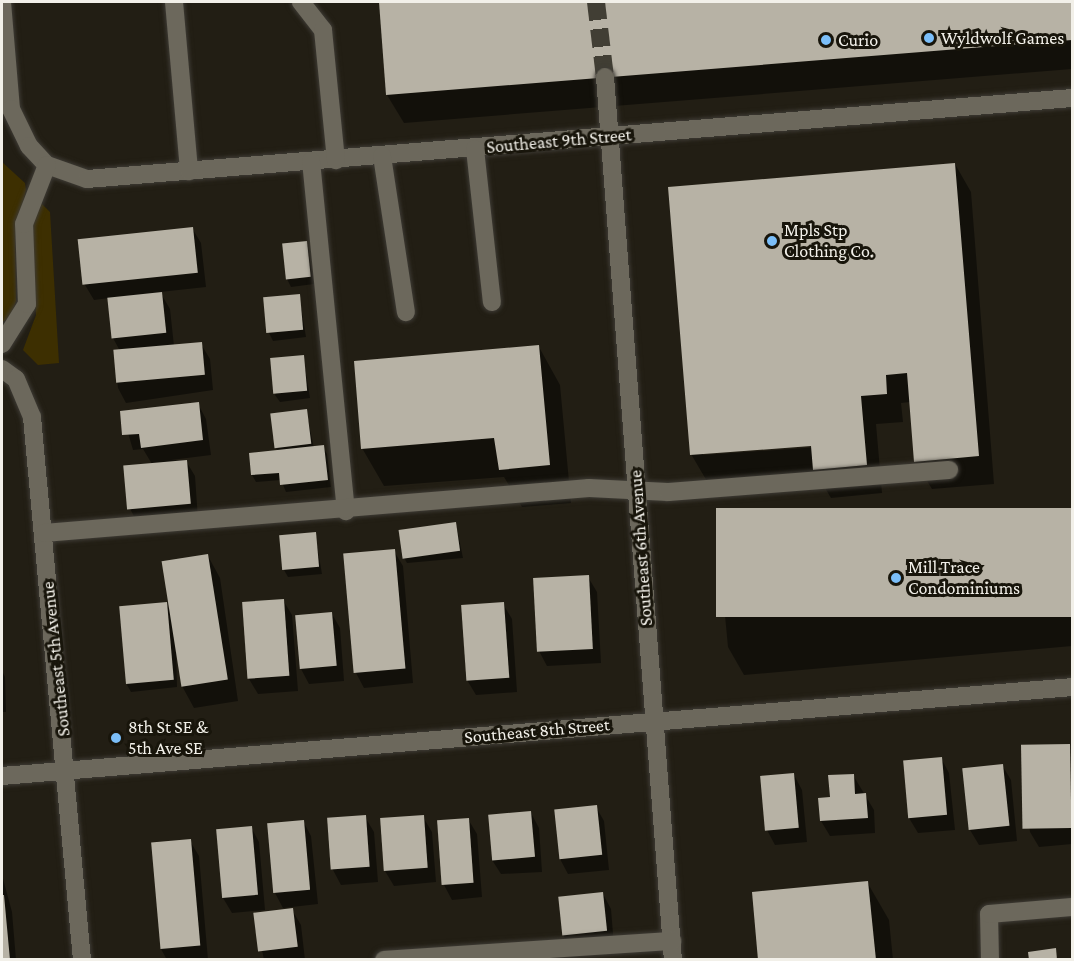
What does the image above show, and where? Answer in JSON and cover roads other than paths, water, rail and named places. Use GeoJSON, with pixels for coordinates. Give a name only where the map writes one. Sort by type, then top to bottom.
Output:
{"type":"FeatureCollection","features":[{"type":"Feature","properties":{"kind":"street"},"geometry":{"type":"LineString","coordinates":[[2,2],[11,109],[29,146],[47,165],[24,224],[27,304],[2,344]]}},
{"type":"Feature","properties":{"kind":"street"},"geometry":{"type":"LineString","coordinates":[[174,2],[189,171]]}},
{"type":"Feature","properties":{"kind":"street"},"geometry":{"type":"LineString","coordinates":[[302,2],[323,30],[336,160]]}},
{"type":"Feature","properties":{"kind":"street","name":"Southeast 6th Avenue"},"geometry":{"type":"LineString","coordinates":[[605,77],[673,960]]}},
{"type":"Feature","properties":{"kind":"street","name":"Southeast 9th Street"},"geometry":{"type":"LineString","coordinates":[[47,165],[87,179],[1072,98]]}},
{"type":"Feature","properties":{"kind":"street"},"geometry":{"type":"LineString","coordinates":[[475,148],[492,302]]}},
{"type":"Feature","properties":{"kind":"street"},"geometry":{"type":"LineString","coordinates":[[382,156],[406,312]]}},
{"type":"Feature","properties":{"kind":"street"},"geometry":{"type":"LineString","coordinates":[[311,162],[346,511]]}},
{"type":"Feature","properties":{"kind":"street","name":"Southeast 5th Avenue"},"geometry":{"type":"LineString","coordinates":[[2,369],[16,379],[32,417],[67,771],[82,960]]}},
{"type":"Feature","properties":{"kind":"street"},"geometry":{"type":"LineString","coordinates":[[44,533],[346,511],[589,488],[668,492],[949,470]]}},
{"type":"Feature","properties":{"kind":"street","name":"Southeast 8th Street"},"geometry":{"type":"LineString","coordinates":[[2,776],[1072,687]]}},
{"type":"Feature","properties":{"kind":"street"},"geometry":{"type":"LineString","coordinates":[[990,960],[988,914],[1072,907]]}},
{"type":"Feature","properties":{"kind":"street"},"geometry":{"type":"LineString","coordinates":[[384,960],[672,941]]}},
{"type":"Feature","properties":{"kind":"tunnel"},"geometry":{"type":"LineString","coordinates":[[596,2],[605,77]]}},
{"type":"Feature","properties":{"kind":"place","name":"Wyldwolf Games"},"geometry":{"type":"Point","coordinates":[929,38]}},
{"type":"Feature","properties":{"kind":"place","name":"Curio"},"geometry":{"type":"Point","coordinates":[826,40]}},
{"type":"Feature","properties":{"kind":"place","name":"Mpls Stp Clothing Co."},"geometry":{"type":"Point","coordinates":[772,241]}},
{"type":"Feature","properties":{"kind":"place","name":"Mill Trace Condominiums"},"geometry":{"type":"Point","coordinates":[896,578]}},
{"type":"Feature","properties":{"kind":"place","name":"8th St SE & 5th Ave SE"},"geometry":{"type":"Point","coordinates":[116,738]}}]}
